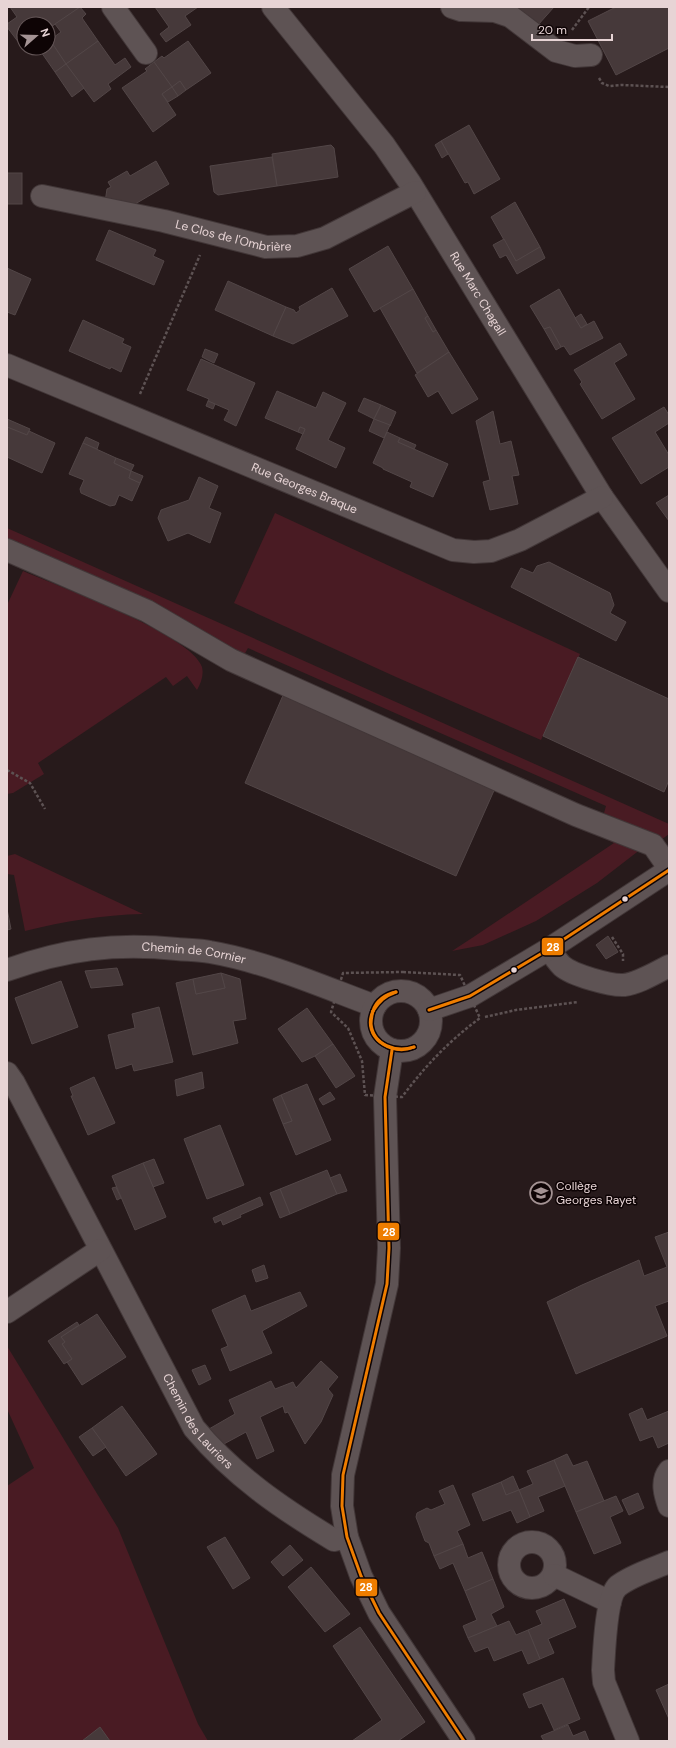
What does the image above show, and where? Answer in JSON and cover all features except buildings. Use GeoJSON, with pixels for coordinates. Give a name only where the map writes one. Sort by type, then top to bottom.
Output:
{"type":"FeatureCollection","features":[{"type":"Feature","properties":{"kind":"street"},"geometry":{"type":"LineString","coordinates":[[114,7],[146,53]]}},
{"type":"Feature","properties":{"kind":"street","name":"Rue Marc Chagall"},"geometry":{"type":"LineString","coordinates":[[273,7],[384,144],[602,496],[669,591]]}},
{"type":"Feature","properties":{"kind":"street"},"geometry":{"type":"LineString","coordinates":[[452,7],[461,10],[495,11],[510,16],[556,51],[575,56],[591,55]]}},
{"type":"Feature","properties":{"kind":"street","name":"Le Clos de l'Ombrière"},"geometry":{"type":"LineString","coordinates":[[42,196],[164,221],[266,247],[297,246],[326,238],[415,192]]}},
{"type":"Feature","properties":{"kind":"street","name":"Rue Georges Braque"},"geometry":{"type":"LineString","coordinates":[[7,365],[453,550],[474,552],[491,551],[520,540],[602,496]]}},
{"type":"Feature","properties":{"kind":"street"},"geometry":{"type":"LineString","coordinates":[[7,550],[147,612],[231,660],[576,815],[653,845],[669,869],[549,949],[470,996],[429,1010]]}},
{"type":"Feature","properties":{"kind":"street","name":"Chemin de Cornier"},"geometry":{"type":"LineString","coordinates":[[7,970],[38,960],[81,950],[121,947],[166,948],[210,952],[248,961],[337,991],[375,1006]]}},
{"type":"Feature","properties":{"kind":"street"},"geometry":{"type":"LineString","coordinates":[[549,949],[563,967],[592,980],[609,984],[623,985],[637,982],[669,966]]}},
{"type":"Feature","properties":{"kind":"street"},"geometry":{"type":"LineString","coordinates":[[398,991],[417,995],[429,1010],[431,1019],[430,1029],[426,1038],[411,1049],[402,1051],[392,1050],[377,1040],[373,1032],[371,1014],[381,998],[389,993],[398,991]]}},
{"type":"Feature","properties":{"kind":"street"},"geometry":{"type":"LineString","coordinates":[[392,1050],[385,1097],[389,1248],[387,1284],[342,1475],[342,1506],[347,1537],[361,1576],[379,1613],[464,1741]]}},
{"type":"Feature","properties":{"kind":"street","name":"Chemin des Lauriers"},"geometry":{"type":"LineString","coordinates":[[7,1073],[14,1083],[194,1428],[212,1449],[251,1485],[292,1515],[334,1540],[347,1537]]}},
{"type":"Feature","properties":{"kind":"street"},"geometry":{"type":"LineString","coordinates":[[7,1312],[100,1250]]}},
{"type":"Feature","properties":{"kind":"street"},"geometry":{"type":"LineString","coordinates":[[669,1472],[666,1475],[664,1487],[669,1506]]}},
{"type":"Feature","properties":{"kind":"street"},"geometry":{"type":"LineString","coordinates":[[628,1741],[604,1682],[603,1670],[610,1602],[617,1587],[669,1562]]}},
{"type":"Feature","properties":{"kind":"street"},"geometry":{"type":"LineString","coordinates":[[554,1575],[610,1602]]}},
{"type":"Feature","properties":{"kind":"path"},"geometry":{"type":"LineString","coordinates":[[591,55],[596,74],[602,83],[609,86],[622,85],[669,87]]}},
{"type":"Feature","properties":{"kind":"path"},"geometry":{"type":"LineString","coordinates":[[131,416],[209,232]]}},
{"type":"Feature","properties":{"kind":"path"},"geometry":{"type":"LineString","coordinates":[[7,770],[30,783],[45,809]]}},
{"type":"Feature","properties":{"kind":"path"},"geometry":{"type":"LineString","coordinates":[[480,1018],[460,975],[403,972],[343,973],[331,1012],[348,1028],[362,1061],[365,1095],[402,1097],[417,1078],[456,1036],[480,1018],[516,1010],[586,1001]]}},
{"type":"Feature","properties":{"kind":"shaded area"},"geometry":{"type":"Polygon","coordinates":[[[275,513],[580,654],[541,740],[396,677],[234,603],[275,513]]]}},
{"type":"Feature","properties":{"kind":"shaded area"},"geometry":{"type":"Polygon","coordinates":[[[7,528],[669,824],[669,834],[661,840],[604,813],[606,806],[248,648],[244,655],[7,541],[7,528]]]}},
{"type":"Feature","properties":{"kind":"shaded area"},"geometry":{"type":"Polygon","coordinates":[[[23,571],[121,612],[174,640],[193,654],[202,667],[203,673],[197,690],[187,676],[173,686],[166,677],[38,763],[44,774],[13,793],[7,794],[7,605],[23,571]]]}},
{"type":"Feature","properties":{"kind":"shaded area"},"geometry":{"type":"Polygon","coordinates":[[[594,833],[641,849],[597,883],[536,921],[483,945],[452,951],[614,843],[594,833]]]}},
{"type":"Feature","properties":{"kind":"shaded area"},"geometry":{"type":"Polygon","coordinates":[[[15,854],[143,914],[84,919],[25,931],[14,875],[7,874],[7,856],[15,854]]]}},
{"type":"Feature","properties":{"kind":"shaded area"},"geometry":{"type":"Polygon","coordinates":[[[7,1346],[118,1528],[198,1724],[208,1741],[7,1741],[7,1486],[34,1468],[7,1409],[7,1346]]]}},
{"type":"Feature","properties":{"kind":"transit line","name":"28"},"geometry":{"type":"LineString","coordinates":[[429,1010],[470,996],[549,949],[669,870]]}},
{"type":"Feature","properties":{"kind":"transit line","name":"28"},"geometry":{"type":"LineString","coordinates":[[373,1011],[376,1004],[382,998],[396,992]]}},
{"type":"Feature","properties":{"kind":"transit line","name":"28"},"geometry":{"type":"LineString","coordinates":[[373,1011],[383,999],[396,992]]}},
{"type":"Feature","properties":{"kind":"transit line","name":"28"},"geometry":{"type":"LineString","coordinates":[[373,1011],[371,1024],[376,1037],[381,1042],[386,1046],[393,1048],[407,1049],[414,1047]]}},
{"type":"Feature","properties":{"kind":"transit line","name":"28"},"geometry":{"type":"LineString","coordinates":[[373,1011],[370,1020],[371,1029],[381,1042],[388,1047],[397,1049],[414,1047]]}},
{"type":"Feature","properties":{"kind":"transit line","name":"28"},"geometry":{"type":"LineString","coordinates":[[392,1050],[385,1097],[389,1248],[387,1284],[343,1475],[342,1506],[347,1537],[361,1576],[379,1613],[464,1741]]}},
{"type":"Feature","properties":{"kind":"place","name":"Collège Georges Rayet"},"geometry":{"type":"Point","coordinates":[541,1193]}}]}
